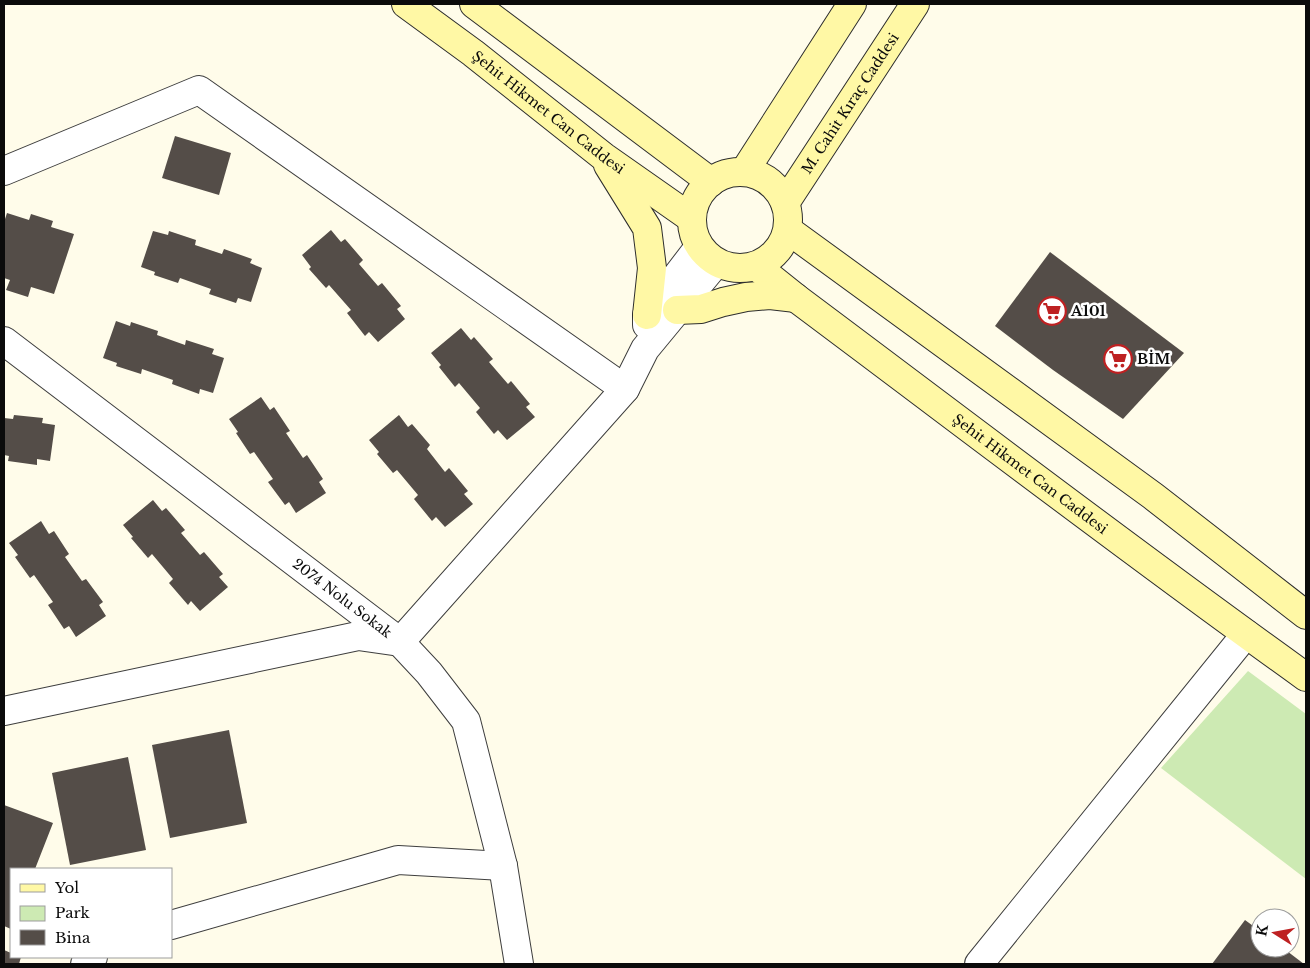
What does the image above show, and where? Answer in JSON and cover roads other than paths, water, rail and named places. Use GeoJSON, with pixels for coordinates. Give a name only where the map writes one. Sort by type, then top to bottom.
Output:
{"type":"FeatureCollection","features":[{"type":"Feature","properties":{"kind":"street","name":"Şehit Hikmet Can Caddesi"},"geometry":{"type":"LineString","coordinates":[[406,4],[473,53],[604,157],[691,218]]}},
{"type":"Feature","properties":{"kind":"street"},"geometry":{"type":"LineString","coordinates":[[474,4],[710,182]]}},
{"type":"Feature","properties":{"kind":"street"},"geometry":{"type":"LineString","coordinates":[[744,172],[852,4]]}},
{"type":"Feature","properties":{"kind":"street","name":"M. Cahit Kıraç Caddesi"},"geometry":{"type":"LineString","coordinates":[[786,203],[915,4]]}},
{"type":"Feature","properties":{"kind":"street"},"geometry":{"type":"LineString","coordinates":[[4,171],[199,90],[625,389]]}},
{"type":"Feature","properties":{"kind":"street"},"geometry":{"type":"LineString","coordinates":[[604,157],[647,228],[652,268],[645,349]]}},
{"type":"Feature","properties":{"kind":"street"},"geometry":{"type":"LineString","coordinates":[[732,172],[744,172],[770,181],[779,191],[786,203],[788,230],[782,245],[771,258],[756,266],[736,269],[729,268],[708,255],[693,233],[691,218],[694,204],[710,182],[732,172]]}},
{"type":"Feature","properties":{"kind":"street"},"geometry":{"type":"LineString","coordinates":[[788,230],[1145,490],[1306,615]]}},
{"type":"Feature","properties":{"kind":"street"},"geometry":{"type":"LineString","coordinates":[[647,315],[708,255]]}},
{"type":"Feature","properties":{"kind":"street"},"geometry":{"type":"LineString","coordinates":[[4,711],[358,636],[400,642],[625,389],[645,349],[677,310],[708,255]]}},
{"type":"Feature","properties":{"kind":"street","name":"Şehit Hikmet Can Caddesi"},"geometry":{"type":"LineString","coordinates":[[756,266],[796,298],[1306,677]]}},
{"type":"Feature","properties":{"kind":"street"},"geometry":{"type":"LineString","coordinates":[[677,310],[701,309],[746,297],[770,295],[796,298]]}},
{"type":"Feature","properties":{"kind":"street","name":"2074 Nolu Sokak"},"geometry":{"type":"LineString","coordinates":[[4,341],[400,642],[429,673],[466,721],[503,866],[519,964]]}},
{"type":"Feature","properties":{"kind":"street"},"geometry":{"type":"LineString","coordinates":[[979,964],[1246,634]]}},
{"type":"Feature","properties":{"kind":"street"},"geometry":{"type":"LineString","coordinates":[[172,925],[398,860],[503,866]]}},
{"type":"Feature","properties":{"kind":"place","name":"A101"},"geometry":{"type":"Point","coordinates":[1052,311]}},
{"type":"Feature","properties":{"kind":"place","name":"BİM"},"geometry":{"type":"Point","coordinates":[1118,359]}}]}
